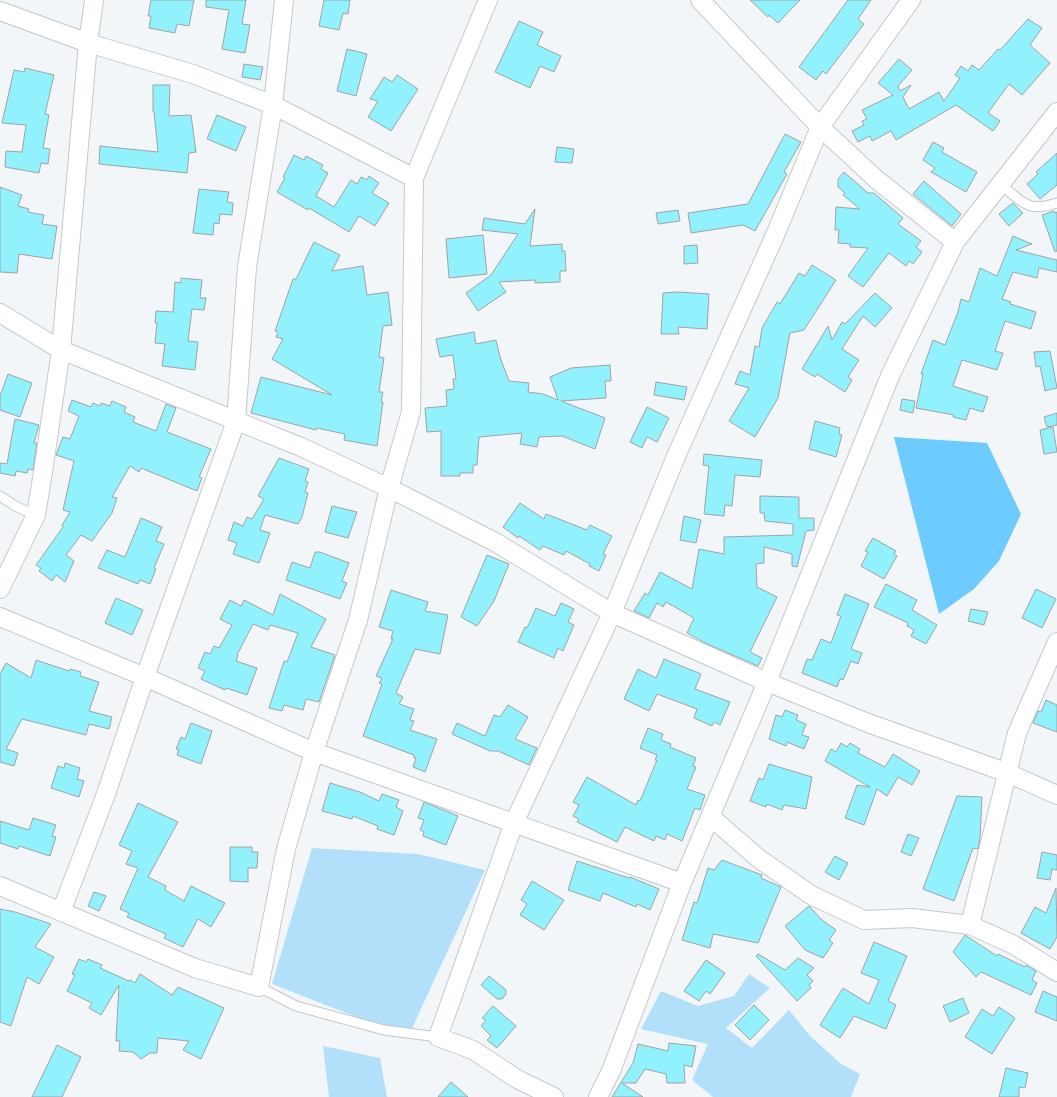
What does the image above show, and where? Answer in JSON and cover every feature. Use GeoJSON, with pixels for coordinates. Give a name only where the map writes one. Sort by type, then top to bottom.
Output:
{"type":"FeatureCollection","features":[{"type":"Feature","properties":{"kind":"street"},"geometry":{"type":"LineString","coordinates":[[0,589],[36,515],[61,350],[88,42],[94,0]]}},
{"type":"Feature","properties":{"kind":"street"},"geometry":{"type":"LineString","coordinates":[[61,912],[106,794],[145,677],[236,421],[247,267],[273,105],[284,0]]}},
{"type":"Feature","properties":{"kind":"street"},"geometry":{"type":"LineString","coordinates":[[0,886],[195,968],[259,987],[286,849],[314,752],[358,620],[389,488],[410,412],[414,178],[488,0]]}},
{"type":"Feature","properties":{"kind":"street"},"geometry":{"type":"LineString","coordinates":[[700,0],[820,127],[876,179],[955,242]]}},
{"type":"Feature","properties":{"kind":"street"},"geometry":{"type":"LineString","coordinates":[[554,1097],[517,1079],[473,1050],[438,1037],[514,824],[612,612],[676,454],[776,233],[820,127],[911,0]]}},
{"type":"Feature","properties":{"kind":"street"},"geometry":{"type":"LineString","coordinates":[[0,11],[88,42],[193,74],[273,105],[414,178]]}},
{"type":"Feature","properties":{"kind":"street"},"geometry":{"type":"LineString","coordinates":[[598,1097],[611,1071],[682,883],[767,682],[890,376],[955,242],[1057,113]]}},
{"type":"Feature","properties":{"kind":"street"},"geometry":{"type":"LineString","coordinates":[[0,313],[61,350],[301,447],[389,488],[495,542],[612,612],[767,682],[868,723],[1008,772],[1057,795]]}},
{"type":"Feature","properties":{"kind":"street"},"geometry":{"type":"LineString","coordinates":[[0,617],[145,677],[314,752],[682,883]]}},
{"type":"Feature","properties":{"kind":"street"},"geometry":{"type":"LineString","coordinates":[[970,925],[1017,733],[1057,642]]}},
{"type":"Feature","properties":{"kind":"street"},"geometry":{"type":"LineString","coordinates":[[711,816],[758,858],[811,895],[864,920],[912,918],[970,925],[1014,945],[1057,972]]}},
{"type":"Feature","properties":{"kind":"lane"},"geometry":{"type":"LineString","coordinates":[[1000,184],[1028,206],[1042,208],[1057,202]]}},
{"type":"Feature","properties":{"kind":"lane"},"geometry":{"type":"LineString","coordinates":[[0,496],[17,507],[36,515]]}},
{"type":"Feature","properties":{"kind":"lane"},"geometry":{"type":"LineString","coordinates":[[259,987],[296,1006],[384,1030],[438,1037]]}},
{"type":"Feature","properties":{"kind":"shaded area"},"geometry":{"type":"Polygon","coordinates":[[[894,437],[987,443],[1021,514],[999,561],[974,589],[939,614],[894,437]]]}},
{"type":"Feature","properties":{"kind":"shaded area"},"geometry":{"type":"Polygon","coordinates":[[[312,848],[418,854],[485,870],[408,1037],[272,984],[312,848]]]}},
{"type":"Feature","properties":{"kind":"shaded area"},"geometry":{"type":"Polygon","coordinates":[[[749,974],[770,988],[726,1028],[752,1048],[789,1010],[810,1036],[841,1064],[860,1074],[851,1097],[713,1097],[692,1080],[708,1044],[641,1029],[661,991],[698,1006],[734,996],[749,974]]]}},
{"type":"Feature","properties":{"kind":"shaded area"},"geometry":{"type":"Polygon","coordinates":[[[323,1046],[380,1058],[387,1097],[329,1097],[323,1046]]]}},
{"type":"Feature","properties":{"kind":"building"},"geometry":{"type":"Polygon","coordinates":[[[151,0],[194,0],[189,26],[177,24],[175,33],[149,28],[151,16],[148,16],[151,0]]]}},
{"type":"Feature","properties":{"kind":"building"},"geometry":{"type":"Polygon","coordinates":[[[206,0],[246,0],[242,24],[250,25],[245,53],[222,49],[229,10],[206,7],[206,0]]]}},
{"type":"Feature","properties":{"kind":"building"},"geometry":{"type":"Polygon","coordinates":[[[324,0],[350,0],[348,14],[343,13],[339,30],[319,26],[324,0]]]}},
{"type":"Feature","properties":{"kind":"building"},"geometry":{"type":"Polygon","coordinates":[[[750,0],[800,0],[778,23],[769,15],[768,17],[750,0]]]}},
{"type":"Feature","properties":{"kind":"building"},"geometry":{"type":"Polygon","coordinates":[[[848,0],[871,0],[858,19],[864,24],[826,74],[823,71],[816,80],[799,67],[848,0]]]}},
{"type":"Feature","properties":{"kind":"building"},"geometry":{"type":"Polygon","coordinates":[[[1028,19],[1042,28],[1030,45],[1050,63],[1022,95],[1009,84],[988,113],[1000,121],[993,131],[956,105],[896,140],[891,131],[872,141],[870,136],[858,142],[852,131],[864,125],[862,121],[867,119],[862,110],[893,95],[878,83],[899,59],[912,70],[898,86],[900,91],[911,85],[903,97],[909,109],[939,92],[944,101],[960,78],[955,75],[961,66],[968,71],[972,65],[979,70],[1028,19]]]}},
{"type":"Feature","properties":{"kind":"building"},"geometry":{"type":"Polygon","coordinates":[[[519,21],[543,32],[537,45],[561,56],[554,72],[540,66],[530,88],[495,72],[519,21]]]}},
{"type":"Feature","properties":{"kind":"building"},"geometry":{"type":"Polygon","coordinates":[[[347,49],[367,54],[356,96],[337,91],[347,49]]]}},
{"type":"Feature","properties":{"kind":"building"},"geometry":{"type":"Polygon","coordinates":[[[244,64],[263,67],[260,80],[242,77],[244,64]]]}},
{"type":"Feature","properties":{"kind":"building"},"geometry":{"type":"Polygon","coordinates":[[[25,68],[54,75],[45,114],[49,115],[43,148],[50,149],[48,164],[41,163],[39,173],[5,167],[6,151],[22,152],[26,125],[2,123],[14,70],[24,72],[25,68]]]}},
{"type":"Feature","properties":{"kind":"building"},"geometry":{"type":"Polygon","coordinates":[[[397,75],[418,89],[391,131],[368,117],[378,101],[370,99],[384,77],[392,82],[397,75]]]}},
{"type":"Feature","properties":{"kind":"building"},"geometry":{"type":"Polygon","coordinates":[[[153,85],[170,85],[169,116],[191,115],[196,152],[189,153],[187,173],[99,164],[100,146],[158,152],[153,112],[153,85]]]}},
{"type":"Feature","properties":{"kind":"building"},"geometry":{"type":"Polygon","coordinates":[[[217,115],[246,127],[236,151],[207,139],[217,115]]]}},
{"type":"Feature","properties":{"kind":"building"},"geometry":{"type":"Polygon","coordinates":[[[785,134],[801,142],[784,172],[787,174],[755,231],[743,225],[691,233],[688,213],[748,204],[785,134]]]}},
{"type":"Feature","properties":{"kind":"building"},"geometry":{"type":"Polygon","coordinates":[[[933,142],[944,148],[942,152],[977,172],[966,192],[931,172],[935,168],[923,160],[933,142]]]}},
{"type":"Feature","properties":{"kind":"building"},"geometry":{"type":"Polygon","coordinates":[[[557,147],[574,149],[572,163],[555,162],[557,147]]]}},
{"type":"Feature","properties":{"kind":"building"},"geometry":{"type":"Polygon","coordinates":[[[1057,153],[1057,185],[1040,199],[1027,184],[1038,174],[1036,172],[1057,153]]]}},
{"type":"Feature","properties":{"kind":"building"},"geometry":{"type":"Polygon","coordinates":[[[294,155],[304,160],[306,156],[323,165],[321,169],[328,173],[316,196],[334,207],[351,180],[357,184],[361,177],[367,180],[369,176],[379,183],[372,193],[389,203],[375,226],[359,216],[349,232],[309,208],[308,210],[277,192],[294,155]]]}},
{"type":"Feature","properties":{"kind":"building"},"geometry":{"type":"Polygon","coordinates":[[[844,172],[868,193],[874,193],[903,218],[898,224],[921,241],[916,247],[922,252],[913,264],[909,261],[906,266],[889,253],[863,287],[848,276],[868,248],[850,247],[850,244],[838,243],[839,230],[835,230],[836,207],[860,209],[843,195],[845,193],[838,187],[838,179],[844,172]]]}},
{"type":"Feature","properties":{"kind":"building"},"geometry":{"type":"Polygon","coordinates":[[[924,181],[961,214],[952,226],[913,194],[924,181]]]}},
{"type":"Feature","properties":{"kind":"building"},"geometry":{"type":"Polygon","coordinates":[[[0,187],[22,195],[18,206],[29,209],[28,212],[44,215],[42,224],[57,226],[52,259],[19,254],[17,273],[0,272],[0,187]]]}},
{"type":"Feature","properties":{"kind":"building"},"geometry":{"type":"Polygon","coordinates":[[[199,189],[229,192],[227,202],[233,203],[232,215],[220,214],[219,224],[214,223],[213,235],[193,233],[199,189]]]}},
{"type":"Feature","properties":{"kind":"building"},"geometry":{"type":"Polygon","coordinates":[[[1013,203],[1023,213],[1009,226],[999,214],[1013,203]]]}},
{"type":"Feature","properties":{"kind":"building"},"geometry":{"type":"Polygon","coordinates":[[[535,209],[530,246],[562,244],[562,251],[565,251],[566,271],[560,271],[560,282],[535,283],[535,280],[499,282],[506,292],[478,311],[466,293],[491,275],[518,234],[482,230],[484,218],[525,224],[535,209]]]}},
{"type":"Feature","properties":{"kind":"building"},"geometry":{"type":"Polygon","coordinates":[[[678,210],[680,221],[658,224],[656,213],[678,210]]]}},
{"type":"Feature","properties":{"kind":"building"},"geometry":{"type":"Polygon","coordinates":[[[1054,211],[1055,213],[1057,212],[1057,251],[1055,252],[1042,215],[1054,211]]]}},
{"type":"Feature","properties":{"kind":"building"},"geometry":{"type":"Polygon","coordinates":[[[483,235],[487,274],[449,278],[446,239],[483,235]]]}},
{"type":"Feature","properties":{"kind":"building"},"geometry":{"type":"Polygon","coordinates":[[[1013,236],[1032,244],[1016,250],[1057,260],[1057,272],[1039,268],[1037,278],[1013,272],[1002,299],[1011,302],[1010,304],[1036,312],[1031,329],[1005,321],[995,351],[1003,353],[997,370],[962,360],[953,386],[988,397],[983,412],[970,408],[966,420],[953,417],[954,415],[916,408],[923,374],[921,374],[933,340],[945,345],[961,299],[969,302],[980,268],[997,276],[1013,236]]]}},
{"type":"Feature","properties":{"kind":"building"},"geometry":{"type":"Polygon","coordinates":[[[314,242],[340,255],[332,271],[363,266],[367,295],[388,292],[392,325],[383,326],[379,357],[384,358],[379,392],[383,392],[381,402],[383,402],[377,446],[344,440],[345,434],[317,428],[316,430],[251,413],[261,377],[332,395],[272,359],[283,339],[276,337],[278,332],[275,331],[293,279],[296,279],[314,242]]]}},
{"type":"Feature","properties":{"kind":"building"},"geometry":{"type":"Polygon","coordinates":[[[697,245],[698,263],[684,264],[684,246],[697,245]]]}},
{"type":"Feature","properties":{"kind":"building"},"geometry":{"type":"Polygon","coordinates":[[[812,265],[836,280],[804,330],[790,333],[778,398],[755,437],[729,421],[749,388],[735,384],[740,371],[750,375],[755,346],[759,347],[762,328],[777,302],[780,304],[799,273],[805,276],[812,265]]]}},
{"type":"Feature","properties":{"kind":"building"},"geometry":{"type":"Polygon","coordinates":[[[181,278],[202,280],[200,298],[206,298],[204,310],[192,309],[188,341],[198,342],[195,370],[162,366],[165,344],[155,343],[156,311],[173,312],[175,282],[181,283],[181,278]]]}},
{"type":"Feature","properties":{"kind":"building"},"geometry":{"type":"Polygon","coordinates":[[[663,293],[709,294],[707,329],[678,327],[679,334],[661,334],[663,293]]]}},
{"type":"Feature","properties":{"kind":"building"},"geometry":{"type":"Polygon","coordinates":[[[875,293],[892,308],[875,327],[863,316],[842,349],[859,360],[848,377],[852,380],[845,392],[817,374],[815,377],[802,369],[828,326],[832,340],[842,322],[845,324],[875,293]]]}},
{"type":"Feature","properties":{"kind":"building"},"geometry":{"type":"Polygon","coordinates":[[[474,332],[476,344],[496,340],[509,381],[529,383],[528,392],[543,394],[558,400],[550,377],[571,368],[610,365],[611,381],[605,381],[606,398],[561,401],[605,418],[595,449],[562,436],[539,437],[537,447],[520,444],[522,433],[479,437],[477,465],[473,465],[473,473],[460,473],[460,476],[441,476],[441,431],[427,432],[425,408],[447,406],[446,390],[454,389],[453,379],[456,379],[453,355],[440,357],[436,339],[474,332]]]}},
{"type":"Feature","properties":{"kind":"building"},"geometry":{"type":"Polygon","coordinates":[[[1050,351],[1057,388],[1045,391],[1040,366],[1036,367],[1034,352],[1050,351]]]}},
{"type":"Feature","properties":{"kind":"building"},"geometry":{"type":"Polygon","coordinates":[[[8,374],[32,383],[20,417],[0,410],[0,396],[8,374]]]}},
{"type":"Feature","properties":{"kind":"building"},"geometry":{"type":"Polygon","coordinates":[[[656,382],[687,387],[684,400],[654,395],[656,382]]]}},
{"type":"Feature","properties":{"kind":"building"},"geometry":{"type":"Polygon","coordinates":[[[902,399],[915,401],[913,413],[900,410],[902,399]]]}},
{"type":"Feature","properties":{"kind":"building"},"geometry":{"type":"Polygon","coordinates":[[[72,400],[91,407],[93,403],[100,406],[101,403],[110,406],[112,401],[126,407],[124,412],[135,417],[133,422],[156,431],[166,404],[176,408],[167,432],[211,449],[199,477],[202,478],[197,491],[141,468],[139,472],[130,466],[112,497],[117,498],[112,513],[92,541],[81,535],[66,555],[74,561],[65,582],[56,575],[52,581],[39,571],[41,568],[36,565],[63,527],[62,525],[70,512],[63,510],[74,461],[56,455],[63,437],[70,439],[79,416],[68,411],[72,400]]]}},
{"type":"Feature","properties":{"kind":"building"},"geometry":{"type":"Polygon","coordinates":[[[647,407],[669,418],[657,442],[647,437],[642,448],[630,442],[647,407]]]}},
{"type":"Feature","properties":{"kind":"building"},"geometry":{"type":"Polygon","coordinates":[[[1057,413],[1057,425],[1047,427],[1044,417],[1057,413]]]}},
{"type":"Feature","properties":{"kind":"building"},"geometry":{"type":"Polygon","coordinates":[[[15,419],[39,425],[34,443],[37,443],[33,470],[28,469],[27,473],[16,471],[15,476],[0,473],[0,463],[7,464],[15,419]]]}},
{"type":"Feature","properties":{"kind":"building"},"geometry":{"type":"Polygon","coordinates":[[[815,421],[840,428],[839,434],[842,435],[836,457],[809,449],[815,421]]]}},
{"type":"Feature","properties":{"kind":"building"},"geometry":{"type":"Polygon","coordinates":[[[1053,427],[1057,452],[1044,454],[1040,430],[1053,427]]]}},
{"type":"Feature","properties":{"kind":"building"},"geometry":{"type":"Polygon","coordinates":[[[704,454],[762,460],[760,477],[735,475],[732,506],[725,505],[724,516],[704,514],[709,466],[703,465],[704,454]]]}},
{"type":"Feature","properties":{"kind":"building"},"geometry":{"type":"Polygon","coordinates":[[[279,458],[309,469],[305,481],[308,482],[305,492],[308,493],[302,517],[298,524],[265,515],[260,530],[270,533],[259,563],[233,554],[237,543],[228,540],[234,522],[243,526],[247,517],[252,519],[264,499],[258,496],[279,458]]]}},
{"type":"Feature","properties":{"kind":"building"},"geometry":{"type":"Polygon","coordinates":[[[760,496],[799,497],[799,518],[814,518],[814,530],[806,531],[797,567],[792,566],[792,554],[764,547],[764,563],[756,564],[757,587],[777,597],[750,652],[762,658],[758,666],[687,633],[694,618],[666,602],[663,607],[657,603],[649,618],[634,611],[645,593],[648,595],[660,572],[692,589],[699,549],[724,554],[724,537],[793,535],[793,524],[765,521],[764,513],[760,513],[760,496]]]}},
{"type":"Feature","properties":{"kind":"building"},"geometry":{"type":"Polygon","coordinates":[[[520,503],[544,519],[546,514],[587,530],[590,525],[612,536],[603,554],[606,555],[599,571],[566,551],[564,555],[543,546],[540,550],[503,527],[520,503]]]}},
{"type":"Feature","properties":{"kind":"building"},"geometry":{"type":"Polygon","coordinates":[[[332,506],[357,512],[348,538],[325,532],[332,506]]]}},
{"type":"Feature","properties":{"kind":"building"},"geometry":{"type":"Polygon","coordinates":[[[684,516],[701,520],[696,543],[680,540],[684,516]]]}},
{"type":"Feature","properties":{"kind":"building"},"geometry":{"type":"Polygon","coordinates":[[[141,518],[162,527],[156,541],[164,544],[154,568],[156,569],[150,584],[140,580],[138,584],[98,568],[107,550],[125,557],[141,518]]]}},
{"type":"Feature","properties":{"kind":"building"},"geometry":{"type":"Polygon","coordinates":[[[873,538],[896,551],[894,554],[897,556],[884,579],[861,566],[868,552],[865,551],[873,538]]]}},
{"type":"Feature","properties":{"kind":"building"},"geometry":{"type":"Polygon","coordinates":[[[315,552],[320,552],[349,563],[342,581],[347,583],[340,599],[286,580],[292,562],[310,568],[315,552]]]}},
{"type":"Feature","properties":{"kind":"building"},"geometry":{"type":"Polygon","coordinates":[[[487,555],[509,564],[494,601],[477,626],[461,617],[487,555]]]}},
{"type":"Feature","properties":{"kind":"building"},"geometry":{"type":"Polygon","coordinates":[[[886,584],[917,600],[912,610],[937,625],[926,644],[911,636],[914,630],[907,626],[908,623],[874,607],[886,584]]]}},
{"type":"Feature","properties":{"kind":"building"},"geometry":{"type":"Polygon","coordinates":[[[1036,589],[1056,599],[1042,628],[1022,618],[1036,589]]]}},
{"type":"Feature","properties":{"kind":"building"},"geometry":{"type":"Polygon","coordinates":[[[391,590],[428,602],[425,611],[448,615],[440,654],[415,649],[396,693],[403,697],[399,704],[414,709],[410,720],[414,721],[410,730],[437,739],[425,772],[413,767],[416,758],[414,758],[414,755],[363,736],[382,684],[379,683],[382,678],[376,676],[393,639],[391,639],[393,631],[379,627],[391,590]]]}},
{"type":"Feature","properties":{"kind":"building"},"geometry":{"type":"Polygon","coordinates":[[[280,594],[326,619],[311,647],[335,655],[319,702],[306,699],[303,710],[284,705],[282,711],[269,708],[284,661],[287,662],[298,633],[270,625],[268,630],[253,624],[237,655],[236,661],[257,668],[247,695],[226,688],[225,690],[201,679],[205,671],[198,668],[205,652],[210,654],[214,646],[219,648],[232,625],[220,619],[230,600],[241,606],[244,600],[273,615],[280,594]]]}},
{"type":"Feature","properties":{"kind":"building"},"geometry":{"type":"Polygon","coordinates":[[[845,594],[869,604],[851,649],[862,653],[858,664],[851,661],[843,680],[840,679],[837,687],[802,673],[807,659],[812,660],[821,639],[831,643],[841,616],[837,615],[845,594]]]}},
{"type":"Feature","properties":{"kind":"building"},"geometry":{"type":"Polygon","coordinates":[[[116,598],[143,610],[132,635],[105,623],[116,598]]]}},
{"type":"Feature","properties":{"kind":"building"},"geometry":{"type":"Polygon","coordinates":[[[561,603],[574,609],[568,622],[574,625],[563,651],[558,648],[554,658],[518,642],[536,608],[555,616],[561,603]]]}},
{"type":"Feature","properties":{"kind":"building"},"geometry":{"type":"Polygon","coordinates":[[[971,609],[988,612],[984,625],[968,621],[971,609]]]}},
{"type":"Feature","properties":{"kind":"building"},"geometry":{"type":"Polygon","coordinates":[[[664,659],[701,674],[695,689],[730,702],[720,725],[714,722],[712,726],[694,718],[697,709],[657,694],[649,711],[624,699],[638,669],[656,678],[664,659]]]}},
{"type":"Feature","properties":{"kind":"building"},"geometry":{"type":"Polygon","coordinates":[[[36,660],[69,671],[70,669],[81,672],[80,676],[99,682],[89,711],[112,717],[109,729],[89,724],[86,735],[22,719],[6,749],[18,753],[14,766],[0,762],[0,674],[6,663],[31,678],[36,660]]]}},
{"type":"Feature","properties":{"kind":"building"},"geometry":{"type":"Polygon","coordinates":[[[1046,700],[1057,705],[1057,732],[1033,723],[1038,711],[1041,712],[1046,700]]]}},
{"type":"Feature","properties":{"kind":"building"},"geometry":{"type":"Polygon","coordinates":[[[508,705],[528,717],[515,739],[537,748],[529,765],[498,751],[490,751],[452,734],[457,723],[485,736],[494,715],[500,717],[508,705]]]}},
{"type":"Feature","properties":{"kind":"building"},"geometry":{"type":"Polygon","coordinates":[[[785,710],[798,715],[796,720],[806,724],[802,735],[809,737],[804,749],[787,742],[786,746],[769,739],[776,715],[782,717],[785,710]]]}},
{"type":"Feature","properties":{"kind":"building"},"geometry":{"type":"Polygon","coordinates":[[[191,723],[212,731],[201,764],[177,755],[179,749],[176,749],[181,737],[185,739],[191,723]]]}},
{"type":"Feature","properties":{"kind":"building"},"geometry":{"type":"Polygon","coordinates":[[[648,728],[663,734],[661,740],[671,744],[670,747],[696,758],[693,766],[696,767],[687,789],[705,795],[700,810],[695,808],[682,841],[667,834],[665,840],[656,836],[654,841],[625,827],[617,842],[577,822],[579,819],[573,816],[579,805],[573,802],[587,777],[636,805],[638,800],[640,801],[657,760],[655,760],[657,755],[640,748],[648,728]]]}},
{"type":"Feature","properties":{"kind":"building"},"geometry":{"type":"Polygon","coordinates":[[[841,743],[847,747],[850,743],[860,749],[858,753],[885,767],[893,754],[920,771],[912,785],[898,777],[887,796],[877,789],[864,825],[845,818],[857,785],[870,787],[825,761],[831,749],[836,752],[841,743]]]}},
{"type":"Feature","properties":{"kind":"building"},"geometry":{"type":"Polygon","coordinates":[[[65,763],[80,768],[77,779],[84,781],[79,797],[51,788],[58,766],[64,768],[65,763]]]}},
{"type":"Feature","properties":{"kind":"building"},"geometry":{"type":"Polygon","coordinates":[[[769,764],[812,777],[806,809],[784,805],[782,810],[767,804],[766,807],[750,801],[759,778],[763,780],[769,764]]]}},
{"type":"Feature","properties":{"kind":"building"},"geometry":{"type":"Polygon","coordinates":[[[330,783],[360,792],[379,801],[382,794],[399,800],[396,807],[403,811],[394,835],[377,829],[378,826],[353,816],[352,819],[322,811],[330,783]]]}},
{"type":"Feature","properties":{"kind":"building"},"geometry":{"type":"Polygon","coordinates":[[[957,796],[982,797],[978,849],[973,848],[954,901],[923,889],[957,796]]]}},
{"type":"Feature","properties":{"kind":"building"},"geometry":{"type":"Polygon","coordinates":[[[424,802],[458,816],[446,845],[423,836],[424,832],[420,830],[424,820],[418,818],[424,802]]]}},
{"type":"Feature","properties":{"kind":"building"},"geometry":{"type":"Polygon","coordinates":[[[138,803],[178,822],[148,877],[166,886],[165,890],[184,901],[191,886],[225,903],[211,927],[198,919],[183,947],[164,938],[166,934],[127,917],[129,913],[120,909],[138,868],[126,864],[132,851],[119,845],[138,803]]]}},
{"type":"Feature","properties":{"kind":"building"},"geometry":{"type":"Polygon","coordinates":[[[33,818],[56,825],[52,836],[56,837],[50,856],[19,846],[18,849],[0,843],[0,821],[29,830],[33,818]]]}},
{"type":"Feature","properties":{"kind":"building"},"geometry":{"type":"Polygon","coordinates":[[[908,834],[919,838],[911,856],[901,852],[908,834]]]}},
{"type":"Feature","properties":{"kind":"building"},"geometry":{"type":"Polygon","coordinates":[[[230,847],[252,847],[252,852],[258,852],[257,868],[248,868],[248,882],[230,881],[230,847]]]}},
{"type":"Feature","properties":{"kind":"building"},"geometry":{"type":"Polygon","coordinates":[[[1042,852],[1057,855],[1057,870],[1052,869],[1050,880],[1037,878],[1042,852]]]}},
{"type":"Feature","properties":{"kind":"building"},"geometry":{"type":"Polygon","coordinates":[[[835,856],[848,863],[839,880],[825,872],[835,856]]]}},
{"type":"Feature","properties":{"kind":"building"},"geometry":{"type":"Polygon","coordinates":[[[722,860],[762,875],[761,878],[781,887],[758,943],[713,934],[710,948],[682,940],[694,902],[697,903],[708,868],[714,870],[722,860]]]}},
{"type":"Feature","properties":{"kind":"building"},"geometry":{"type":"Polygon","coordinates":[[[577,861],[630,877],[659,889],[650,910],[637,904],[636,907],[603,893],[600,901],[568,890],[577,861]]]}},
{"type":"Feature","properties":{"kind":"building"},"geometry":{"type":"Polygon","coordinates":[[[532,881],[564,900],[544,930],[520,915],[527,904],[521,900],[532,881]]]}},
{"type":"Feature","properties":{"kind":"building"},"geometry":{"type":"Polygon","coordinates":[[[1056,888],[1057,937],[1050,949],[1021,933],[1035,907],[1046,913],[1056,888]]]}},
{"type":"Feature","properties":{"kind":"building"},"geometry":{"type":"Polygon","coordinates":[[[94,892],[106,896],[99,911],[88,906],[94,892]]]}},
{"type":"Feature","properties":{"kind":"building"},"geometry":{"type":"Polygon","coordinates":[[[809,906],[822,920],[836,930],[829,940],[833,943],[823,958],[805,950],[785,926],[809,906]]]}},
{"type":"Feature","properties":{"kind":"building"},"geometry":{"type":"Polygon","coordinates":[[[0,909],[51,924],[35,947],[54,957],[39,984],[27,977],[11,1026],[0,1022],[0,909]]]}},
{"type":"Feature","properties":{"kind":"building"},"geometry":{"type":"Polygon","coordinates":[[[965,935],[997,956],[998,954],[1036,971],[1032,980],[1037,983],[1031,995],[981,972],[976,977],[953,952],[965,935]]]}},
{"type":"Feature","properties":{"kind":"building"},"geometry":{"type":"Polygon","coordinates":[[[874,942],[907,956],[888,1001],[896,1005],[886,1029],[854,1016],[840,1038],[820,1025],[843,988],[869,1004],[879,980],[861,973],[874,942]]]}},
{"type":"Feature","properties":{"kind":"building"},"geometry":{"type":"Polygon","coordinates":[[[758,954],[785,970],[798,958],[814,968],[807,975],[813,981],[809,985],[811,988],[797,1001],[756,956],[758,954]]]}},
{"type":"Feature","properties":{"kind":"building"},"geometry":{"type":"Polygon","coordinates":[[[79,959],[86,962],[88,959],[102,965],[100,968],[135,983],[140,974],[172,995],[178,987],[224,1008],[201,1059],[183,1050],[189,1041],[158,1038],[157,1053],[150,1053],[141,1059],[133,1052],[119,1051],[120,1041],[116,1041],[119,985],[101,1015],[89,1008],[92,1003],[67,991],[75,975],[72,974],[79,959]]]}},
{"type":"Feature","properties":{"kind":"building"},"geometry":{"type":"Polygon","coordinates":[[[706,960],[725,973],[710,994],[706,991],[699,1001],[684,991],[706,960]]]}},
{"type":"Feature","properties":{"kind":"building"},"geometry":{"type":"Polygon","coordinates":[[[489,976],[506,990],[506,994],[502,999],[497,999],[481,985],[489,976]]]}},
{"type":"Feature","properties":{"kind":"building"},"geometry":{"type":"Polygon","coordinates":[[[1043,991],[1057,997],[1057,1021],[1035,1012],[1043,991]]]}},
{"type":"Feature","properties":{"kind":"building"},"geometry":{"type":"Polygon","coordinates":[[[963,998],[969,1013],[950,1022],[943,1006],[963,998]]]}},
{"type":"Feature","properties":{"kind":"building"},"geometry":{"type":"Polygon","coordinates":[[[754,1005],[769,1020],[750,1040],[735,1025],[754,1005]]]}},
{"type":"Feature","properties":{"kind":"building"},"geometry":{"type":"Polygon","coordinates":[[[493,1006],[516,1026],[497,1048],[487,1040],[491,1036],[481,1026],[486,1020],[482,1018],[493,1006]]]}},
{"type":"Feature","properties":{"kind":"building"},"geometry":{"type":"Polygon","coordinates":[[[999,1007],[1015,1018],[992,1054],[965,1037],[982,1009],[993,1016],[999,1007]]]}},
{"type":"Feature","properties":{"kind":"building"},"geometry":{"type":"Polygon","coordinates":[[[669,1043],[696,1046],[692,1067],[684,1065],[685,1083],[667,1083],[666,1074],[645,1069],[636,1083],[622,1083],[643,1097],[612,1097],[633,1063],[638,1044],[668,1051],[669,1043]]]}},
{"type":"Feature","properties":{"kind":"building"},"geometry":{"type":"Polygon","coordinates":[[[57,1045],[81,1057],[62,1097],[32,1097],[57,1045]]]}},
{"type":"Feature","properties":{"kind":"building"},"geometry":{"type":"Polygon","coordinates":[[[1006,1068],[1028,1073],[1025,1088],[1019,1087],[1019,1097],[999,1097],[1006,1068]]]}},
{"type":"Feature","properties":{"kind":"building"},"geometry":{"type":"Polygon","coordinates":[[[451,1082],[468,1097],[438,1097],[451,1082]]]}}]}
